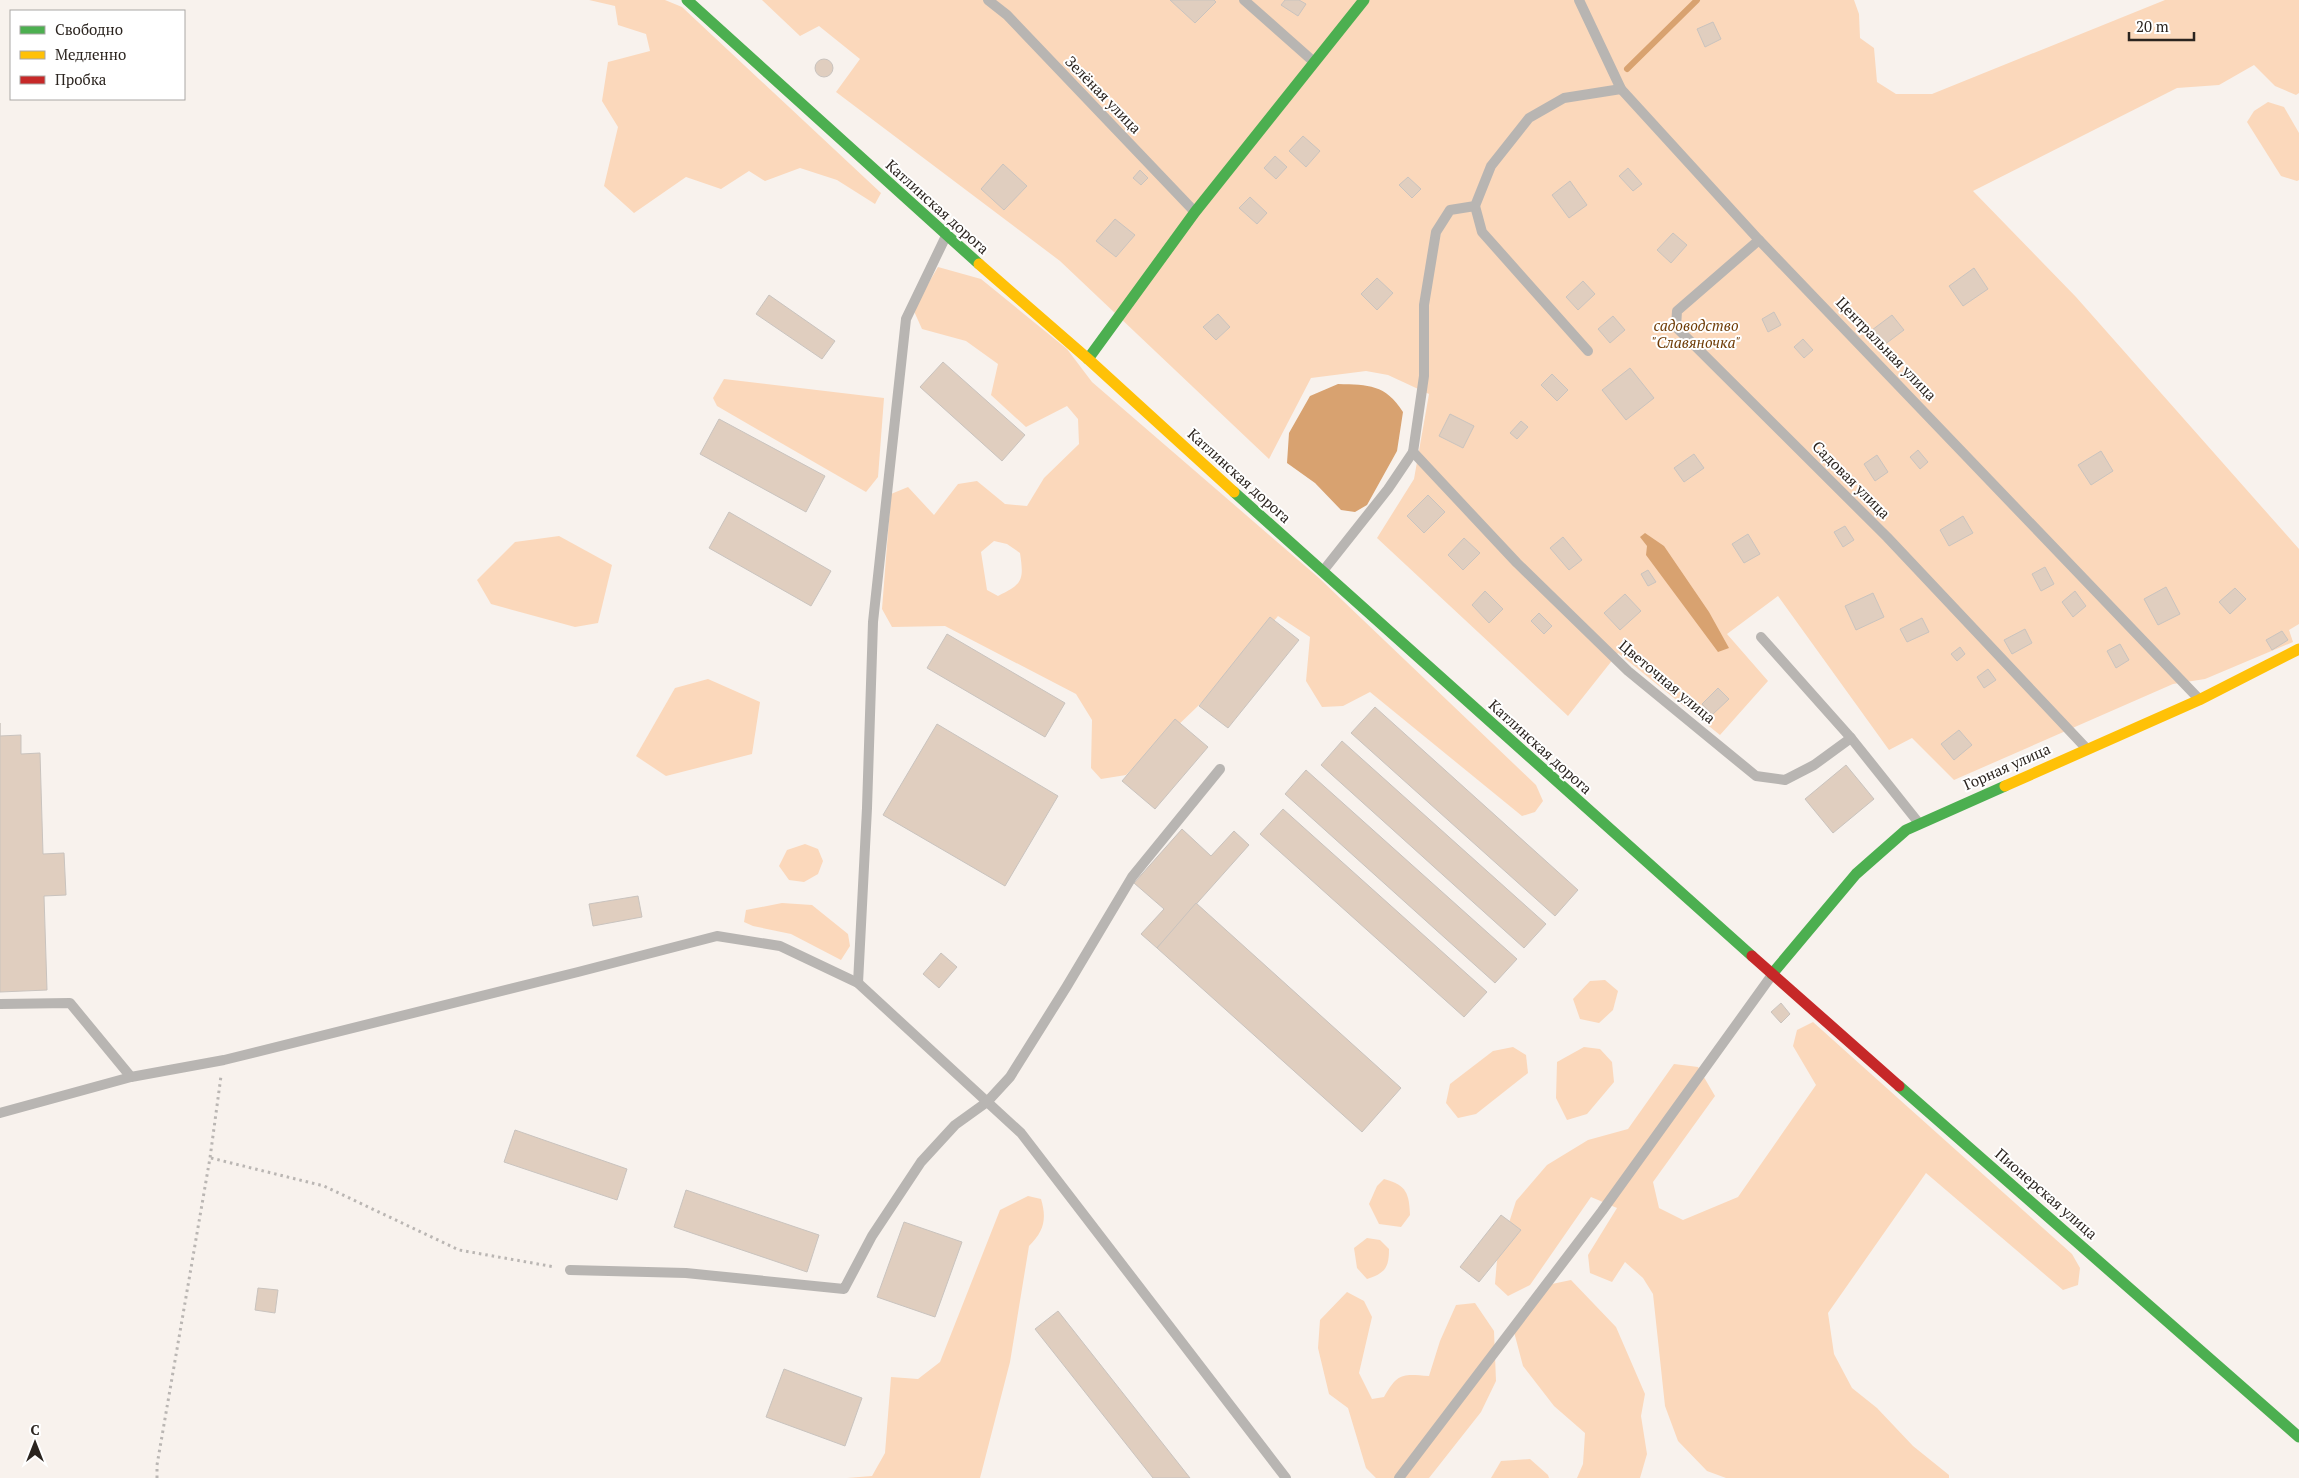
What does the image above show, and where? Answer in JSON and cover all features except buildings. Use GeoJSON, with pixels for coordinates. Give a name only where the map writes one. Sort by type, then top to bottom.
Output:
{"type":"FeatureCollection","features":[{"type":"Feature","properties":{"kind":"street","name":"Катлинская дорога"},"geometry":{"type":"LineString","coordinates":[[687,0],[946,236],[1088,359],[1322,572],[1772,974]]}},
{"type":"Feature","properties":{"kind":"street"},"geometry":{"type":"LineString","coordinates":[[1088,359],[1195,212],[1364,0]]}},
{"type":"Feature","properties":{"kind":"street","name":"Горная улица"},"geometry":{"type":"LineString","coordinates":[[1772,974],[1856,874],[1906,830],[1918,822],[2199,700],[2299,649]]}},
{"type":"Feature","properties":{"kind":"street","name":"Пионерская улица"},"geometry":{"type":"LineString","coordinates":[[1772,974],[2299,1438]]}},
{"type":"Feature","properties":{"kind":"lane","name":"Зелёная улица"},"geometry":{"type":"LineString","coordinates":[[988,0],[1007,16],[1195,212]]}},
{"type":"Feature","properties":{"kind":"lane"},"geometry":{"type":"LineString","coordinates":[[1244,0],[1314,62]]}},
{"type":"Feature","properties":{"kind":"lane","name":"Центральная улица"},"geometry":{"type":"LineString","coordinates":[[1579,0],[1621,89],[1759,240],[2199,700]]}},
{"type":"Feature","properties":{"kind":"lane"},"geometry":{"type":"LineString","coordinates":[[1588,351],[1482,232],[1475,206],[1491,166],[1529,118],[1564,98],[1621,89]]}},
{"type":"Feature","properties":{"kind":"lane"},"geometry":{"type":"LineString","coordinates":[[1322,572],[1388,489],[1413,452],[1424,376],[1424,305],[1436,232],[1450,210],[1475,206]]}},
{"type":"Feature","properties":{"kind":"lane"},"geometry":{"type":"LineString","coordinates":[[858,983],[867,808],[873,622],[906,319],[946,236]]}},
{"type":"Feature","properties":{"kind":"lane","name":"Садовая улица"},"geometry":{"type":"LineString","coordinates":[[1759,240],[1677,311],[1676,327],[1887,537],[2087,748]]}},
{"type":"Feature","properties":{"kind":"lane","name":"Цветочная улица"},"geometry":{"type":"LineString","coordinates":[[1413,452],[1517,563],[1628,671],[1756,776],[1785,780],[1814,765],[1851,738]]}},
{"type":"Feature","properties":{"kind":"lane"},"geometry":{"type":"LineString","coordinates":[[1762,637],[1851,738],[1918,822]]}},
{"type":"Feature","properties":{"kind":"lane"},"geometry":{"type":"LineString","coordinates":[[570,1270],[686,1273],[844,1289],[872,1236],[921,1162],[955,1125],[988,1102],[1010,1077],[1132,877],[1220,769]]}},
{"type":"Feature","properties":{"kind":"lane"},"geometry":{"type":"LineString","coordinates":[[0,1112],[131,1077],[224,1060],[717,936],[780,946],[858,983],[1021,1133],[1286,1478]]}},
{"type":"Feature","properties":{"kind":"lane"},"geometry":{"type":"LineString","coordinates":[[1399,1478],[1602,1211],[1772,974]]}},
{"type":"Feature","properties":{"kind":"lane"},"geometry":{"type":"LineString","coordinates":[[0,1004],[70,1003],[131,1077]]}},
{"type":"Feature","properties":{"kind":"path"},"geometry":{"type":"LineString","coordinates":[[157,1478],[157,1465],[210,1158],[224,1060]]}},
{"type":"Feature","properties":{"kind":"path"},"geometry":{"type":"LineString","coordinates":[[210,1158],[324,1186],[459,1250],[570,1270]]}},
{"type":"Feature","properties":{"kind":"green space"},"geometry":{"type":"Polygon","coordinates":[[[589,0],[665,0],[682,7],[881,193],[875,204],[837,180],[800,168],[765,181],[749,171],[721,189],[686,177],[634,213],[604,186],[618,127],[602,101],[608,62],[650,51],[646,34],[618,25],[615,6],[589,0]]]}},
{"type":"Feature","properties":{"kind":"green space","name":"садоводство \"Славяночка\""},"geometry":{"type":"Polygon","coordinates":[[[762,0],[1854,0],[1859,14],[1860,38],[1874,48],[1877,82],[1896,94],[1932,94],[2165,0],[2299,0],[2299,93],[2296,95],[2275,86],[2254,65],[2219,85],[2177,88],[1973,191],[2076,297],[2299,549],[2299,624],[2289,630],[2293,642],[2205,679],[2173,684],[1954,780],[1912,738],[1889,750],[1778,596],[1727,634],[1768,681],[1720,735],[1618,653],[1568,716],[1377,538],[1414,479],[1429,394],[1388,375],[1366,371],[1311,378],[1269,459],[1060,261],[836,92],[860,59],[819,26],[800,36],[762,0]]]}},
{"type":"Feature","properties":{"kind":"green space"},"geometry":{"type":"Polygon","coordinates":[[[2268,102],[2284,107],[2299,133],[2299,180],[2297,181],[2281,176],[2247,122],[2254,111],[2268,102]]]}},
{"type":"Feature","properties":{"kind":"green space"},"geometry":{"type":"Polygon","coordinates":[[[938,267],[981,279],[1067,349],[1092,382],[1319,578],[1536,785],[1543,801],[1535,812],[1522,816],[1370,692],[1343,706],[1322,707],[1306,681],[1310,637],[1278,616],[1222,683],[1126,775],[1101,779],[1091,768],[1092,720],[1076,694],[945,626],[892,627],[882,609],[891,494],[908,487],[934,515],[958,484],[977,481],[1005,504],[1027,506],[1044,478],[1079,444],[1078,419],[1067,406],[1026,427],[991,395],[998,364],[966,341],[922,329],[913,309],[938,267]],[[994,541],[981,552],[987,590],[998,596],[1013,588],[1020,580],[1021,575],[1020,553],[1007,544],[994,541]]]}},
{"type":"Feature","properties":{"kind":"green space"},"geometry":{"type":"Polygon","coordinates":[[[724,379],[884,398],[878,477],[866,492],[717,406],[713,398],[724,379]]]}},
{"type":"Feature","properties":{"kind":"green space"},"geometry":{"type":"Polygon","coordinates":[[[559,536],[612,565],[598,623],[575,627],[491,604],[477,580],[515,542],[559,536]]]}},
{"type":"Feature","properties":{"kind":"green space"},"geometry":{"type":"Polygon","coordinates":[[[708,679],[760,702],[752,754],[666,776],[636,756],[675,688],[708,679]]]}},
{"type":"Feature","properties":{"kind":"green space"},"geometry":{"type":"Polygon","coordinates":[[[805,844],[818,849],[823,861],[818,874],[804,882],[789,880],[779,866],[787,850],[805,844]]]}},
{"type":"Feature","properties":{"kind":"green space"},"geometry":{"type":"Polygon","coordinates":[[[782,903],[812,905],[848,934],[850,946],[841,960],[791,934],[753,926],[744,922],[746,910],[782,903]]]}},
{"type":"Feature","properties":{"kind":"green space"},"geometry":{"type":"Polygon","coordinates":[[[1605,980],[1618,991],[1613,1010],[1599,1023],[1580,1019],[1573,999],[1590,981],[1605,980]]]}},
{"type":"Feature","properties":{"kind":"green space"},"geometry":{"type":"Polygon","coordinates":[[[1813,1022],[2072,1254],[2080,1268],[2078,1285],[2063,1290],[1926,1173],[1828,1313],[1834,1354],[1852,1388],[1877,1408],[1913,1446],[1949,1475],[1949,1478],[1726,1478],[1707,1471],[1678,1441],[1665,1406],[1653,1294],[1643,1278],[1625,1262],[1612,1282],[1590,1273],[1588,1255],[1617,1208],[1591,1197],[1530,1285],[1508,1296],[1495,1284],[1497,1260],[1516,1201],[1547,1165],[1588,1140],[1628,1129],[1674,1064],[1698,1067],[1715,1096],[1653,1182],[1659,1208],[1683,1220],[1738,1197],[1816,1085],[1793,1046],[1797,1030],[1813,1022]]]}},
{"type":"Feature","properties":{"kind":"green space"},"geometry":{"type":"Polygon","coordinates":[[[1513,1047],[1526,1055],[1528,1073],[1476,1114],[1458,1118],[1446,1103],[1450,1084],[1493,1051],[1513,1047]]]}},
{"type":"Feature","properties":{"kind":"green space"},"geometry":{"type":"Polygon","coordinates":[[[1584,1047],[1600,1049],[1612,1062],[1614,1082],[1587,1114],[1567,1120],[1556,1098],[1557,1062],[1584,1047]]]}},
{"type":"Feature","properties":{"kind":"green space"},"geometry":{"type":"Polygon","coordinates":[[[1384,1179],[1402,1187],[1409,1201],[1410,1215],[1401,1227],[1379,1224],[1369,1204],[1377,1186],[1384,1179]]]}},
{"type":"Feature","properties":{"kind":"green space"},"geometry":{"type":"Polygon","coordinates":[[[1028,1196],[1041,1199],[1044,1219],[1041,1230],[1029,1246],[1010,1362],[980,1478],[847,1478],[872,1476],[885,1453],[891,1377],[918,1379],[940,1362],[1000,1210],[1028,1196]]]}},
{"type":"Feature","properties":{"kind":"green space"},"geometry":{"type":"Polygon","coordinates":[[[1367,1238],[1380,1240],[1389,1249],[1385,1269],[1367,1279],[1357,1268],[1354,1248],[1367,1238]]]}},
{"type":"Feature","properties":{"kind":"green space"},"geometry":{"type":"Polygon","coordinates":[[[1571,1280],[1616,1327],[1645,1394],[1641,1416],[1647,1454],[1640,1478],[1577,1478],[1583,1464],[1585,1433],[1554,1406],[1523,1366],[1514,1332],[1552,1284],[1571,1280]]]}},
{"type":"Feature","properties":{"kind":"green space"},"geometry":{"type":"Polygon","coordinates":[[[1347,1292],[1364,1301],[1372,1317],[1359,1373],[1372,1399],[1384,1397],[1393,1383],[1402,1376],[1429,1376],[1440,1341],[1456,1305],[1475,1303],[1494,1331],[1496,1381],[1481,1412],[1429,1478],[1376,1478],[1366,1468],[1348,1408],[1329,1394],[1318,1348],[1320,1320],[1347,1292]]]}},
{"type":"Feature","properties":{"kind":"green space"},"geometry":{"type":"Polygon","coordinates":[[[1530,1459],[1549,1478],[1491,1478],[1501,1461],[1530,1459]]]}},
{"type":"Feature","properties":{"kind":"shaded area"},"geometry":{"type":"Polygon","coordinates":[[[1338,384],[1367,386],[1383,391],[1390,396],[1403,412],[1397,451],[1367,505],[1355,512],[1341,510],[1315,483],[1287,463],[1289,433],[1310,396],[1338,384]]]}},
{"type":"Feature","properties":{"kind":"shaded area"},"geometry":{"type":"Polygon","coordinates":[[[1645,533],[1664,546],[1709,612],[1729,648],[1718,652],[1646,555],[1647,546],[1640,537],[1645,533]]]}},
{"type":"Feature","properties":{"kind":"waterway"},"geometry":{"type":"LineString","coordinates":[[1627,69],[1697,0]]}},
{"type":"Feature","properties":{"kind":"traffic: fast"},"geometry":{"type":"LineString","coordinates":[[687,0],[979,264]]}},
{"type":"Feature","properties":{"kind":"traffic: fast"},"geometry":{"type":"LineString","coordinates":[[1088,359],[1195,212],[1364,0]]}},
{"type":"Feature","properties":{"kind":"traffic: fast"},"geometry":{"type":"LineString","coordinates":[[1234,492],[1752,956]]}},
{"type":"Feature","properties":{"kind":"traffic: fast"},"geometry":{"type":"LineString","coordinates":[[1772,974],[1856,874],[1906,830],[2005,786]]}},
{"type":"Feature","properties":{"kind":"traffic: fast"},"geometry":{"type":"LineString","coordinates":[[1899,1086],[2299,1437]]}},
{"type":"Feature","properties":{"kind":"traffic: slow"},"geometry":{"type":"LineString","coordinates":[[979,264],[1088,359],[1234,492]]}},
{"type":"Feature","properties":{"kind":"traffic: slow"},"geometry":{"type":"LineString","coordinates":[[2005,786],[2199,700],[2299,649]]}},
{"type":"Feature","properties":{"kind":"traffic: jam"},"geometry":{"type":"LineString","coordinates":[[1752,956],[1899,1086]]}}]}
